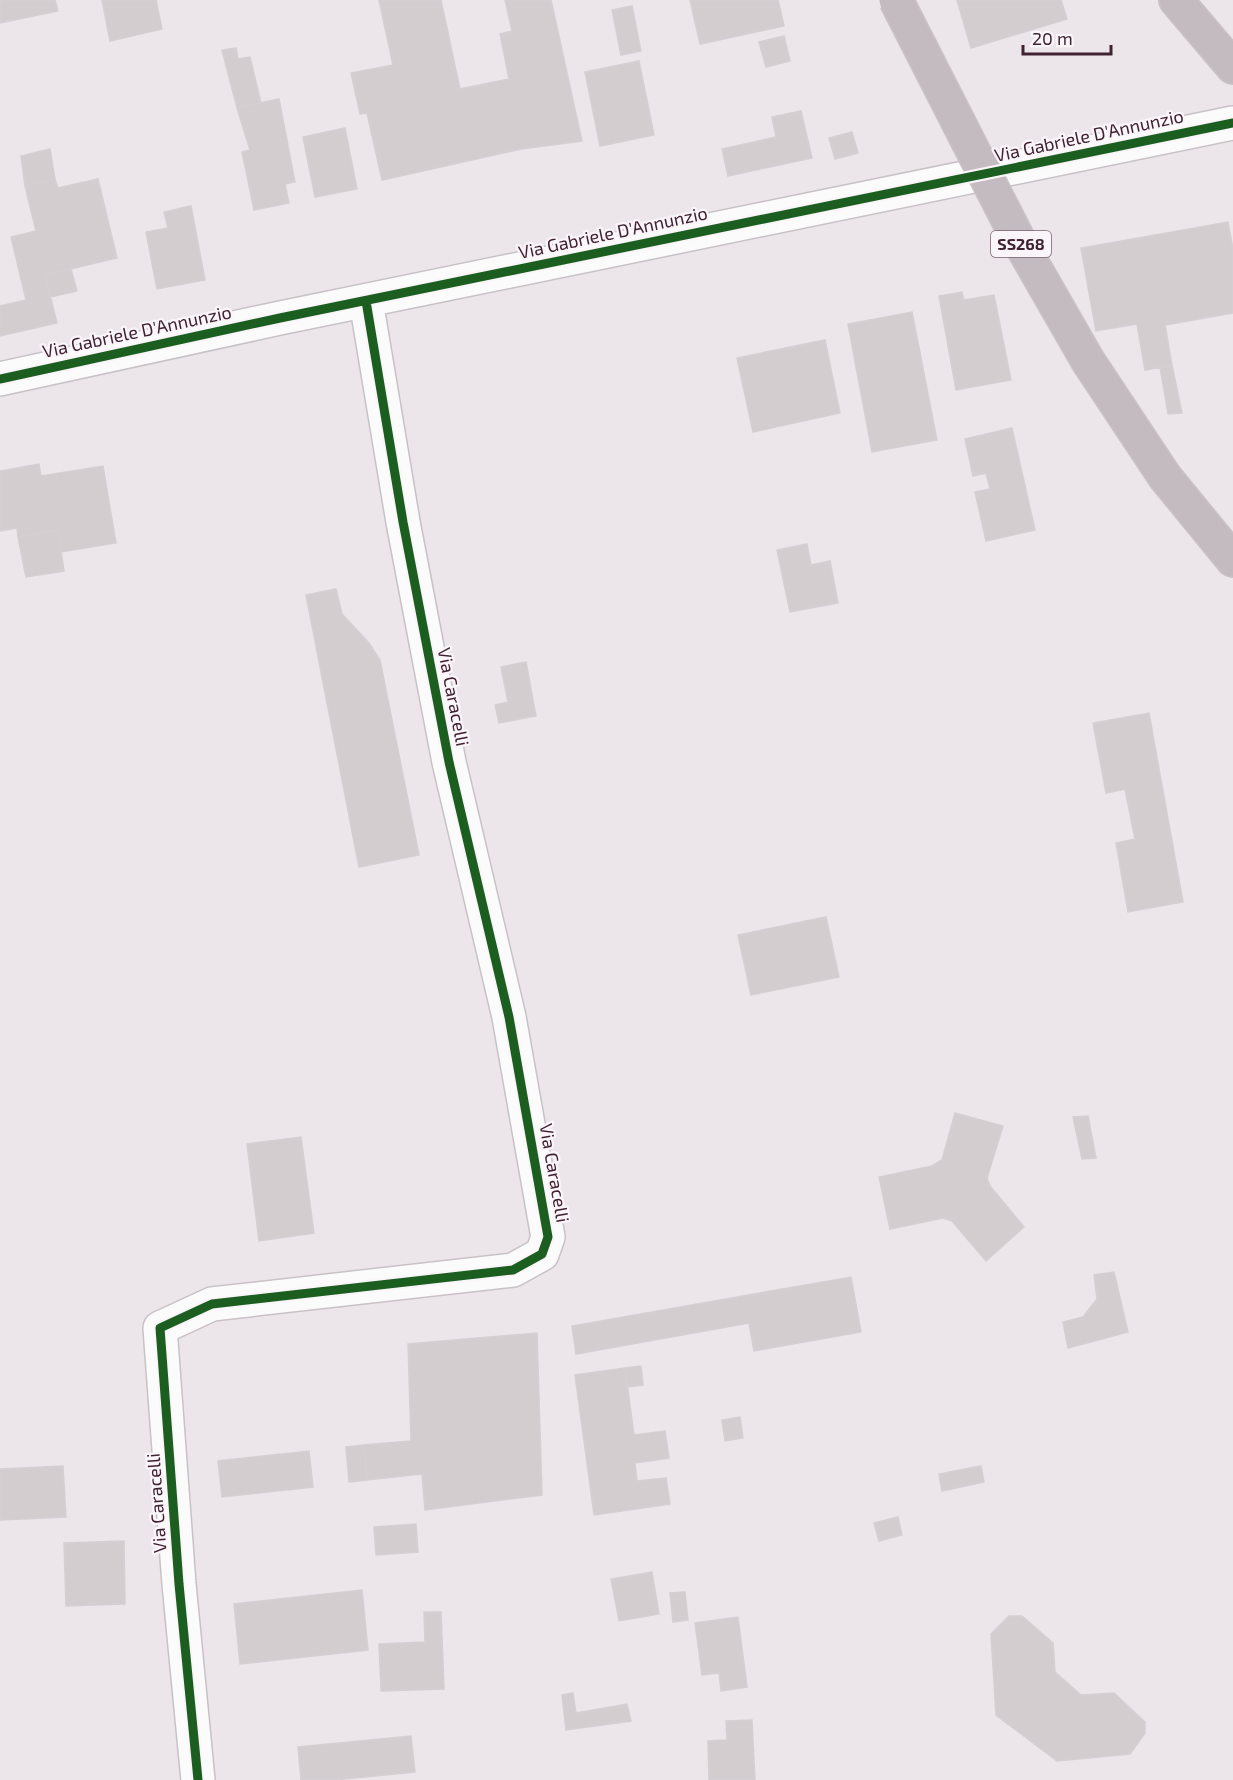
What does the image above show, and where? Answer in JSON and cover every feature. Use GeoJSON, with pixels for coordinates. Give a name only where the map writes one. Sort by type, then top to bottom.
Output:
{"type":"FeatureCollection","features":[{"type":"Feature","properties":{"kind":"highway","name":"SS268"},"geometry":{"type":"LineString","coordinates":[[896,0],[1024,249],[1088,362],[1165,477],[1233,560]]}},
{"type":"Feature","properties":{"kind":"highway"},"geometry":{"type":"LineString","coordinates":[[1176,0],[1233,67]]}},
{"type":"Feature","properties":{"kind":"street","name":"Via Gabriele D'Annunzio"},"geometry":{"type":"LineString","coordinates":[[0,379],[366,301],[1233,123]]}},
{"type":"Feature","properties":{"kind":"street","name":"Via Caracelli"},"geometry":{"type":"LineString","coordinates":[[198,1780],[179,1584],[160,1328],[212,1304],[513,1270],[542,1254],[548,1237],[508,1017],[449,762],[403,522],[366,301]]}},
{"type":"Feature","properties":{"kind":"building"},"geometry":{"type":"Polygon","coordinates":[[[0,0],[55,0],[58,11],[0,23],[0,0]]]}},
{"type":"Feature","properties":{"kind":"building"},"geometry":{"type":"Polygon","coordinates":[[[102,0],[156,0],[162,29],[110,41],[102,0]]]}},
{"type":"Feature","properties":{"kind":"building"},"geometry":{"type":"Polygon","coordinates":[[[379,0],[441,0],[460,89],[509,79],[500,34],[512,31],[505,0],[551,0],[582,141],[521,149],[382,180],[367,113],[360,114],[351,73],[393,65],[379,0]]]}},
{"type":"Feature","properties":{"kind":"building"},"geometry":{"type":"Polygon","coordinates":[[[690,0],[778,0],[784,26],[700,44],[690,0]]]}},
{"type":"Feature","properties":{"kind":"building"},"geometry":{"type":"Polygon","coordinates":[[[957,0],[1061,0],[1067,19],[971,48],[957,0]]]}},
{"type":"Feature","properties":{"kind":"building"},"geometry":{"type":"Polygon","coordinates":[[[632,6],[641,51],[621,55],[612,10],[632,6]]]}},
{"type":"Feature","properties":{"kind":"building"},"geometry":{"type":"Polygon","coordinates":[[[784,36],[790,61],[766,67],[759,42],[784,36]]]}},
{"type":"Feature","properties":{"kind":"building"},"geometry":{"type":"Polygon","coordinates":[[[236,48],[238,59],[250,57],[261,103],[237,108],[222,50],[236,48]]]}},
{"type":"Feature","properties":{"kind":"building"},"geometry":{"type":"Polygon","coordinates":[[[639,61],[654,135],[600,146],[585,72],[639,61]]]}},
{"type":"Feature","properties":{"kind":"building"},"geometry":{"type":"Polygon","coordinates":[[[279,99],[295,182],[285,184],[289,203],[254,210],[242,152],[250,150],[237,108],[279,99]]]}},
{"type":"Feature","properties":{"kind":"building"},"geometry":{"type":"Polygon","coordinates":[[[801,111],[812,158],[728,176],[722,149],[776,137],[772,117],[801,111]]]}},
{"type":"Feature","properties":{"kind":"building"},"geometry":{"type":"Polygon","coordinates":[[[345,128],[357,189],[315,197],[303,137],[345,128]]]}},
{"type":"Feature","properties":{"kind":"building"},"geometry":{"type":"Polygon","coordinates":[[[852,132],[858,153],[835,159],[829,138],[852,132]]]}},
{"type":"Feature","properties":{"kind":"building"},"geometry":{"type":"Polygon","coordinates":[[[50,149],[55,179],[25,186],[21,156],[50,149]]]}},
{"type":"Feature","properties":{"kind":"building"},"geometry":{"type":"Polygon","coordinates":[[[55,179],[58,188],[98,179],[117,258],[45,275],[57,323],[0,336],[0,306],[26,300],[11,237],[36,231],[25,186],[55,179]]]}},
{"type":"Feature","properties":{"kind":"building"},"geometry":{"type":"Polygon","coordinates":[[[191,206],[205,280],[157,289],[146,232],[168,228],[164,212],[191,206]]]}},
{"type":"Feature","properties":{"kind":"building"},"geometry":{"type":"Polygon","coordinates":[[[1228,222],[1233,249],[1233,313],[1165,325],[1172,365],[1145,370],[1137,324],[1096,331],[1081,248],[1228,222]]]}},
{"type":"Feature","properties":{"kind":"building"},"geometry":{"type":"Polygon","coordinates":[[[71,269],[77,291],[50,297],[45,275],[71,269]]]}},
{"type":"Feature","properties":{"kind":"building"},"geometry":{"type":"Polygon","coordinates":[[[962,292],[964,300],[994,295],[1011,380],[956,390],[939,296],[962,292]]]}},
{"type":"Feature","properties":{"kind":"building"},"geometry":{"type":"Polygon","coordinates":[[[912,312],[937,440],[872,452],[848,324],[912,312]]]}},
{"type":"Feature","properties":{"kind":"building"},"geometry":{"type":"Polygon","coordinates":[[[825,340],[840,413],[753,432],[737,358],[825,340]]]}},
{"type":"Feature","properties":{"kind":"building"},"geometry":{"type":"Polygon","coordinates":[[[1172,365],[1182,413],[1168,414],[1160,367],[1172,365]]]}},
{"type":"Feature","properties":{"kind":"building"},"geometry":{"type":"Polygon","coordinates":[[[1012,428],[1035,530],[986,541],[975,492],[990,489],[986,473],[973,476],[965,439],[1012,428]]]}},
{"type":"Feature","properties":{"kind":"building"},"geometry":{"type":"Polygon","coordinates":[[[39,464],[41,476],[103,466],[116,543],[61,552],[58,530],[18,537],[17,528],[0,531],[0,471],[39,464]]]}},
{"type":"Feature","properties":{"kind":"building"},"geometry":{"type":"Polygon","coordinates":[[[58,530],[64,571],[26,577],[18,537],[58,530]]]}},
{"type":"Feature","properties":{"kind":"building"},"geometry":{"type":"Polygon","coordinates":[[[807,544],[811,565],[830,561],[838,603],[790,612],[777,550],[807,544]]]}},
{"type":"Feature","properties":{"kind":"building"},"geometry":{"type":"Polygon","coordinates":[[[336,589],[342,614],[369,643],[380,660],[419,855],[359,867],[306,595],[336,589]]]}},
{"type":"Feature","properties":{"kind":"building"},"geometry":{"type":"Polygon","coordinates":[[[526,662],[536,716],[499,723],[495,705],[508,702],[501,667],[526,662]]]}},
{"type":"Feature","properties":{"kind":"building"},"geometry":{"type":"Polygon","coordinates":[[[1149,713],[1183,902],[1128,912],[1116,843],[1135,839],[1125,789],[1106,793],[1093,723],[1149,713]]]}},
{"type":"Feature","properties":{"kind":"building"},"geometry":{"type":"Polygon","coordinates":[[[826,917],[839,977],[751,995],[738,935],[826,917]]]}},
{"type":"Feature","properties":{"kind":"building"},"geometry":{"type":"Polygon","coordinates":[[[955,1113],[1003,1126],[987,1178],[990,1186],[1024,1227],[986,1261],[952,1221],[943,1218],[890,1229],[879,1177],[932,1166],[942,1160],[955,1113]]]}},
{"type":"Feature","properties":{"kind":"building"},"geometry":{"type":"Polygon","coordinates":[[[1088,1116],[1096,1158],[1082,1159],[1073,1117],[1088,1116]]]}},
{"type":"Feature","properties":{"kind":"building"},"geometry":{"type":"Polygon","coordinates":[[[301,1137],[314,1233],[259,1241],[247,1144],[301,1137]]]}},
{"type":"Feature","properties":{"kind":"building"},"geometry":{"type":"Polygon","coordinates":[[[1114,1272],[1128,1332],[1068,1348],[1063,1322],[1083,1317],[1097,1299],[1094,1275],[1114,1272]]]}},
{"type":"Feature","properties":{"kind":"building"},"geometry":{"type":"Polygon","coordinates":[[[851,1277],[861,1332],[754,1351],[749,1323],[576,1354],[572,1326],[851,1277]]]}},
{"type":"Feature","properties":{"kind":"building"},"geometry":{"type":"Polygon","coordinates":[[[537,1333],[542,1495],[425,1510],[422,1474],[367,1480],[363,1445],[411,1441],[408,1344],[537,1333]]]}},
{"type":"Feature","properties":{"kind":"building"},"geometry":{"type":"Polygon","coordinates":[[[641,1366],[643,1385],[627,1387],[625,1368],[641,1366]]]}},
{"type":"Feature","properties":{"kind":"building"},"geometry":{"type":"Polygon","coordinates":[[[625,1368],[634,1435],[665,1431],[669,1458],[635,1463],[637,1481],[666,1478],[670,1504],[594,1515],[575,1375],[625,1368]]]}},
{"type":"Feature","properties":{"kind":"building"},"geometry":{"type":"Polygon","coordinates":[[[740,1417],[743,1438],[725,1441],[722,1420],[740,1417]]]}},
{"type":"Feature","properties":{"kind":"building"},"geometry":{"type":"Polygon","coordinates":[[[363,1445],[367,1480],[349,1482],[346,1447],[363,1445]]]}},
{"type":"Feature","properties":{"kind":"building"},"geometry":{"type":"Polygon","coordinates":[[[309,1451],[313,1487],[222,1497],[218,1461],[309,1451]]]}},
{"type":"Feature","properties":{"kind":"building"},"geometry":{"type":"Polygon","coordinates":[[[63,1466],[66,1517],[0,1520],[0,1469],[63,1466]]]}},
{"type":"Feature","properties":{"kind":"building"},"geometry":{"type":"Polygon","coordinates":[[[981,1466],[984,1482],[942,1491],[939,1474],[981,1466]]]}},
{"type":"Feature","properties":{"kind":"building"},"geometry":{"type":"Polygon","coordinates":[[[898,1517],[902,1535],[879,1541],[874,1523],[898,1517]]]}},
{"type":"Feature","properties":{"kind":"building"},"geometry":{"type":"Polygon","coordinates":[[[416,1524],[418,1552],[376,1555],[374,1527],[416,1524]]]}},
{"type":"Feature","properties":{"kind":"building"},"geometry":{"type":"Polygon","coordinates":[[[124,1541],[125,1604],[66,1606],[64,1543],[124,1541]]]}},
{"type":"Feature","properties":{"kind":"building"},"geometry":{"type":"Polygon","coordinates":[[[652,1572],[659,1614],[619,1621],[611,1579],[652,1572]]]}},
{"type":"Feature","properties":{"kind":"building"},"geometry":{"type":"Polygon","coordinates":[[[362,1590],[368,1650],[240,1664],[234,1604],[362,1590]]]}},
{"type":"Feature","properties":{"kind":"building"},"geometry":{"type":"Polygon","coordinates":[[[685,1592],[688,1620],[673,1622],[670,1593],[685,1592]]]}},
{"type":"Feature","properties":{"kind":"building"},"geometry":{"type":"Polygon","coordinates":[[[424,1612],[441,1612],[444,1689],[381,1691],[379,1644],[425,1642],[424,1612]]]}},
{"type":"Feature","properties":{"kind":"building"},"geometry":{"type":"Polygon","coordinates":[[[1009,1616],[1022,1616],[1053,1643],[1055,1672],[1081,1695],[1114,1693],[1145,1722],[1145,1733],[1130,1754],[1057,1761],[996,1715],[991,1634],[1009,1616]]]}},
{"type":"Feature","properties":{"kind":"building"},"geometry":{"type":"Polygon","coordinates":[[[738,1617],[747,1687],[721,1691],[719,1673],[702,1675],[695,1623],[738,1617]]]}},
{"type":"Feature","properties":{"kind":"building"},"geometry":{"type":"Polygon","coordinates":[[[573,1693],[576,1713],[627,1704],[631,1721],[566,1730],[562,1695],[573,1693]]]}},
{"type":"Feature","properties":{"kind":"building"},"geometry":{"type":"Polygon","coordinates":[[[752,1720],[755,1780],[709,1780],[708,1741],[727,1740],[726,1721],[752,1720]]]}},
{"type":"Feature","properties":{"kind":"building"},"geometry":{"type":"Polygon","coordinates":[[[411,1736],[415,1772],[334,1780],[301,1780],[298,1747],[411,1736]]]}},
{"type":"Feature","properties":{"kind":"cycle path"},"geometry":{"type":"LineString","coordinates":[[0,379],[280,318],[1233,123]]}},
{"type":"Feature","properties":{"kind":"cycle path"},"geometry":{"type":"LineString","coordinates":[[198,1780],[179,1584],[160,1328],[212,1304],[513,1270],[542,1254],[548,1237],[509,1017],[449,762],[403,522],[366,301]]}}]}
